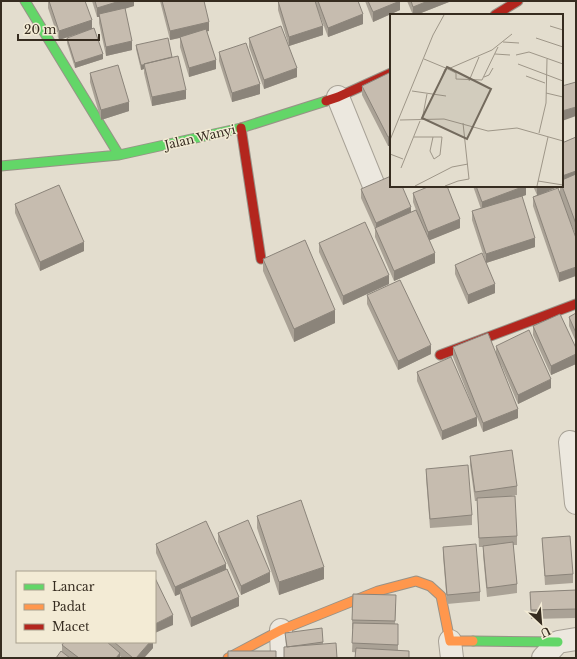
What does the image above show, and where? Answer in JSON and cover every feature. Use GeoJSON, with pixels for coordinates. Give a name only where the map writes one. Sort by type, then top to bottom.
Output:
{"type":"FeatureCollection","features":[{"type":"Feature","properties":{"kind":"street"},"geometry":{"type":"LineString","coordinates":[[25,1],[119,155]]}},
{"type":"Feature","properties":{"kind":"street"},"geometry":{"type":"LineString","coordinates":[[497,14],[518,1]]}},
{"type":"Feature","properties":{"kind":"street","name":"Jalan Wanyi"},"geometry":{"type":"LineString","coordinates":[[1,166],[119,155],[241,128],[338,97],[390,73]]}},
{"type":"Feature","properties":{"kind":"street"},"geometry":{"type":"LineString","coordinates":[[338,97],[374,186]]}},
{"type":"Feature","properties":{"kind":"street"},"geometry":{"type":"LineString","coordinates":[[241,128],[261,259]]}},
{"type":"Feature","properties":{"kind":"street"},"geometry":{"type":"LineString","coordinates":[[440,355],[576,304]]}},
{"type":"Feature","properties":{"kind":"street"},"geometry":{"type":"LineString","coordinates":[[570,442],[576,503]]}},
{"type":"Feature","properties":{"kind":"street"},"geometry":{"type":"LineString","coordinates":[[228,658],[282,630],[378,591],[416,581],[430,586],[441,596],[451,649],[567,641]]}},
{"type":"Feature","properties":{"kind":"street"},"geometry":{"type":"LineString","coordinates":[[282,630],[282,658]]}},
{"type":"Feature","properties":{"kind":"street"},"geometry":{"type":"LineString","coordinates":[[543,658],[567,641]]}},
{"type":"Feature","properties":{"kind":"building"},"geometry":{"type":"Polygon","coordinates":[[[49,1],[85,1],[92,20],[59,31],[49,1]]]}},
{"type":"Feature","properties":{"kind":"building"},"geometry":{"type":"Polygon","coordinates":[[[95,1],[120,1],[97,8],[95,1]]]}},
{"type":"Feature","properties":{"kind":"building"},"geometry":{"type":"Polygon","coordinates":[[[162,1],[204,1],[209,22],[170,31],[162,1]]]}},
{"type":"Feature","properties":{"kind":"building"},"geometry":{"type":"Polygon","coordinates":[[[278,1],[315,1],[323,26],[289,37],[278,1]]]}},
{"type":"Feature","properties":{"kind":"building"},"geometry":{"type":"Polygon","coordinates":[[[318,1],[358,1],[363,14],[328,28],[318,1]]]}},
{"type":"Feature","properties":{"kind":"building"},"geometry":{"type":"Polygon","coordinates":[[[368,1],[400,1],[373,12],[368,1]]]}},
{"type":"Feature","properties":{"kind":"building"},"geometry":{"type":"Polygon","coordinates":[[[411,1],[428,1],[413,7],[411,1]]]}},
{"type":"Feature","properties":{"kind":"building"},"geometry":{"type":"Polygon","coordinates":[[[125,8],[132,41],[106,47],[99,14],[125,8]]]}},
{"type":"Feature","properties":{"kind":"building"},"geometry":{"type":"Polygon","coordinates":[[[281,26],[297,68],[264,80],[249,38],[281,26]]]}},
{"type":"Feature","properties":{"kind":"building"},"geometry":{"type":"Polygon","coordinates":[[[94,28],[103,54],[75,63],[67,38],[94,28]]]}},
{"type":"Feature","properties":{"kind":"building"},"geometry":{"type":"Polygon","coordinates":[[[206,29],[216,60],[189,68],[180,37],[206,29]]]}},
{"type":"Feature","properties":{"kind":"building"},"geometry":{"type":"Polygon","coordinates":[[[168,38],[172,57],[141,65],[136,45],[168,38]]]}},
{"type":"Feature","properties":{"kind":"building"},"geometry":{"type":"Polygon","coordinates":[[[246,43],[260,84],[232,93],[219,52],[246,43]]]}},
{"type":"Feature","properties":{"kind":"building"},"geometry":{"type":"Polygon","coordinates":[[[178,56],[186,90],[152,97],[144,64],[178,56]]]}},
{"type":"Feature","properties":{"kind":"building"},"geometry":{"type":"Polygon","coordinates":[[[118,65],[129,102],[101,110],[90,73],[118,65]]]}},
{"type":"Feature","properties":{"kind":"building"},"geometry":{"type":"Polygon","coordinates":[[[390,72],[390,136],[388,137],[362,86],[390,72]]]}},
{"type":"Feature","properties":{"kind":"building"},"geometry":{"type":"Polygon","coordinates":[[[576,82],[576,107],[563,111],[563,86],[576,82]]]}},
{"type":"Feature","properties":{"kind":"building"},"geometry":{"type":"Polygon","coordinates":[[[576,137],[576,171],[563,176],[563,143],[576,137]]]}},
{"type":"Feature","properties":{"kind":"building"},"geometry":{"type":"Polygon","coordinates":[[[576,174],[576,224],[562,187],[563,180],[576,174]]]}},
{"type":"Feature","properties":{"kind":"building"},"geometry":{"type":"Polygon","coordinates":[[[390,176],[390,187],[402,187],[411,207],[376,223],[361,189],[390,176]]]}},
{"type":"Feature","properties":{"kind":"building"},"geometry":{"type":"Polygon","coordinates":[[[59,185],[84,242],[40,262],[15,204],[59,185]]]}},
{"type":"Feature","properties":{"kind":"building"},"geometry":{"type":"Polygon","coordinates":[[[428,187],[447,187],[460,219],[428,232],[413,193],[428,187]]]}},
{"type":"Feature","properties":{"kind":"building"},"geometry":{"type":"Polygon","coordinates":[[[476,187],[522,187],[482,202],[476,187]]]}},
{"type":"Feature","properties":{"kind":"building"},"geometry":{"type":"Polygon","coordinates":[[[558,188],[576,238],[576,267],[559,273],[533,197],[558,188]]]}},
{"type":"Feature","properties":{"kind":"building"},"geometry":{"type":"Polygon","coordinates":[[[522,196],[535,238],[486,254],[472,211],[522,196]]]}},
{"type":"Feature","properties":{"kind":"building"},"geometry":{"type":"Polygon","coordinates":[[[416,210],[435,253],[394,271],[375,228],[416,210]]]}},
{"type":"Feature","properties":{"kind":"building"},"geometry":{"type":"Polygon","coordinates":[[[365,222],[389,275],[343,296],[319,243],[365,222]]]}},
{"type":"Feature","properties":{"kind":"building"},"geometry":{"type":"Polygon","coordinates":[[[305,240],[335,310],[294,329],[263,259],[305,240]]]}},
{"type":"Feature","properties":{"kind":"building"},"geometry":{"type":"Polygon","coordinates":[[[482,253],[495,284],[468,295],[455,265],[482,253]]]}},
{"type":"Feature","properties":{"kind":"building"},"geometry":{"type":"Polygon","coordinates":[[[400,280],[431,345],[398,361],[367,295],[400,280]]]}},
{"type":"Feature","properties":{"kind":"building"},"geometry":{"type":"Polygon","coordinates":[[[576,313],[576,333],[569,317],[576,313]]]}},
{"type":"Feature","properties":{"kind":"building"},"geometry":{"type":"Polygon","coordinates":[[[560,314],[576,348],[576,354],[551,366],[533,326],[560,314]]]}},
{"type":"Feature","properties":{"kind":"building"},"geometry":{"type":"Polygon","coordinates":[[[529,330],[551,379],[518,395],[496,346],[529,330]]]}},
{"type":"Feature","properties":{"kind":"building"},"geometry":{"type":"Polygon","coordinates":[[[488,333],[518,409],[483,423],[453,347],[488,333]]]}},
{"type":"Feature","properties":{"kind":"building"},"geometry":{"type":"Polygon","coordinates":[[[451,357],[477,417],[442,431],[417,372],[451,357]]]}},
{"type":"Feature","properties":{"kind":"building"},"geometry":{"type":"Polygon","coordinates":[[[512,450],[517,486],[475,492],[470,456],[512,450]]]}},
{"type":"Feature","properties":{"kind":"building"},"geometry":{"type":"Polygon","coordinates":[[[468,465],[472,515],[430,519],[426,469],[468,465]]]}},
{"type":"Feature","properties":{"kind":"building"},"geometry":{"type":"Polygon","coordinates":[[[515,496],[517,536],[479,538],[477,498],[515,496]]]}},
{"type":"Feature","properties":{"kind":"building"},"geometry":{"type":"Polygon","coordinates":[[[301,500],[324,567],[279,582],[257,516],[301,500]]]}},
{"type":"Feature","properties":{"kind":"building"},"geometry":{"type":"Polygon","coordinates":[[[248,520],[270,572],[241,586],[218,533],[248,520]]]}},
{"type":"Feature","properties":{"kind":"building"},"geometry":{"type":"Polygon","coordinates":[[[206,521],[226,564],[175,587],[156,544],[206,521]]]}},
{"type":"Feature","properties":{"kind":"building"},"geometry":{"type":"Polygon","coordinates":[[[570,536],[573,574],[545,576],[542,538],[570,536]]]}},
{"type":"Feature","properties":{"kind":"building"},"geometry":{"type":"Polygon","coordinates":[[[513,542],[517,584],[487,588],[483,546],[513,542]]]}},
{"type":"Feature","properties":{"kind":"building"},"geometry":{"type":"Polygon","coordinates":[[[476,544],[480,592],[447,595],[443,547],[476,544]]]}},
{"type":"Feature","properties":{"kind":"building"},"geometry":{"type":"Polygon","coordinates":[[[227,569],[239,597],[191,618],[180,589],[227,569]]]}},
{"type":"Feature","properties":{"kind":"building"},"geometry":{"type":"Polygon","coordinates":[[[156,580],[173,615],[156,624],[156,580]]]}},
{"type":"Feature","properties":{"kind":"building"},"geometry":{"type":"Polygon","coordinates":[[[576,590],[576,609],[531,610],[530,592],[576,590]]]}},
{"type":"Feature","properties":{"kind":"building"},"geometry":{"type":"Polygon","coordinates":[[[353,594],[396,595],[395,621],[352,620],[353,594]]]}},
{"type":"Feature","properties":{"kind":"building"},"geometry":{"type":"Polygon","coordinates":[[[353,623],[398,624],[398,645],[352,643],[353,623]]]}},
{"type":"Feature","properties":{"kind":"building"},"geometry":{"type":"Polygon","coordinates":[[[322,628],[323,642],[287,647],[285,633],[322,628]]]}},
{"type":"Feature","properties":{"kind":"building"},"geometry":{"type":"Polygon","coordinates":[[[63,643],[108,643],[120,653],[116,658],[79,658],[62,645],[63,643]]]}},
{"type":"Feature","properties":{"kind":"building"},"geometry":{"type":"Polygon","coordinates":[[[115,643],[149,643],[136,658],[133,658],[115,643]]]}},
{"type":"Feature","properties":{"kind":"building"},"geometry":{"type":"Polygon","coordinates":[[[336,643],[337,658],[284,658],[284,647],[336,643]]]}},
{"type":"Feature","properties":{"kind":"building"},"geometry":{"type":"Polygon","coordinates":[[[356,648],[409,651],[409,658],[355,658],[356,648]]]}},
{"type":"Feature","properties":{"kind":"building"},"geometry":{"type":"Polygon","coordinates":[[[61,651],[70,658],[56,658],[61,651]]]}},
{"type":"Feature","properties":{"kind":"building"},"geometry":{"type":"Polygon","coordinates":[[[228,651],[276,651],[276,658],[228,658],[228,651]]]}},
{"type":"Feature","properties":{"kind":"traffic: fast"},"geometry":{"type":"LineString","coordinates":[[25,1],[119,155]]}},
{"type":"Feature","properties":{"kind":"traffic: fast"},"geometry":{"type":"LineString","coordinates":[[1,166],[119,155],[241,128],[326,101]]}},
{"type":"Feature","properties":{"kind":"traffic: fast"},"geometry":{"type":"LineString","coordinates":[[473,641],[558,642]]}},
{"type":"Feature","properties":{"kind":"traffic: slow"},"geometry":{"type":"LineString","coordinates":[[228,658],[281,630],[378,591],[416,581],[430,586],[441,596],[450,641],[473,641]]}},
{"type":"Feature","properties":{"kind":"traffic: jam"},"geometry":{"type":"LineString","coordinates":[[497,14],[518,1]]}},
{"type":"Feature","properties":{"kind":"traffic: jam"},"geometry":{"type":"LineString","coordinates":[[326,101],[390,73]]}},
{"type":"Feature","properties":{"kind":"traffic: jam"},"geometry":{"type":"LineString","coordinates":[[241,128],[261,259]]}},
{"type":"Feature","properties":{"kind":"traffic: jam"},"geometry":{"type":"LineString","coordinates":[[440,355],[576,304]]}}]}
